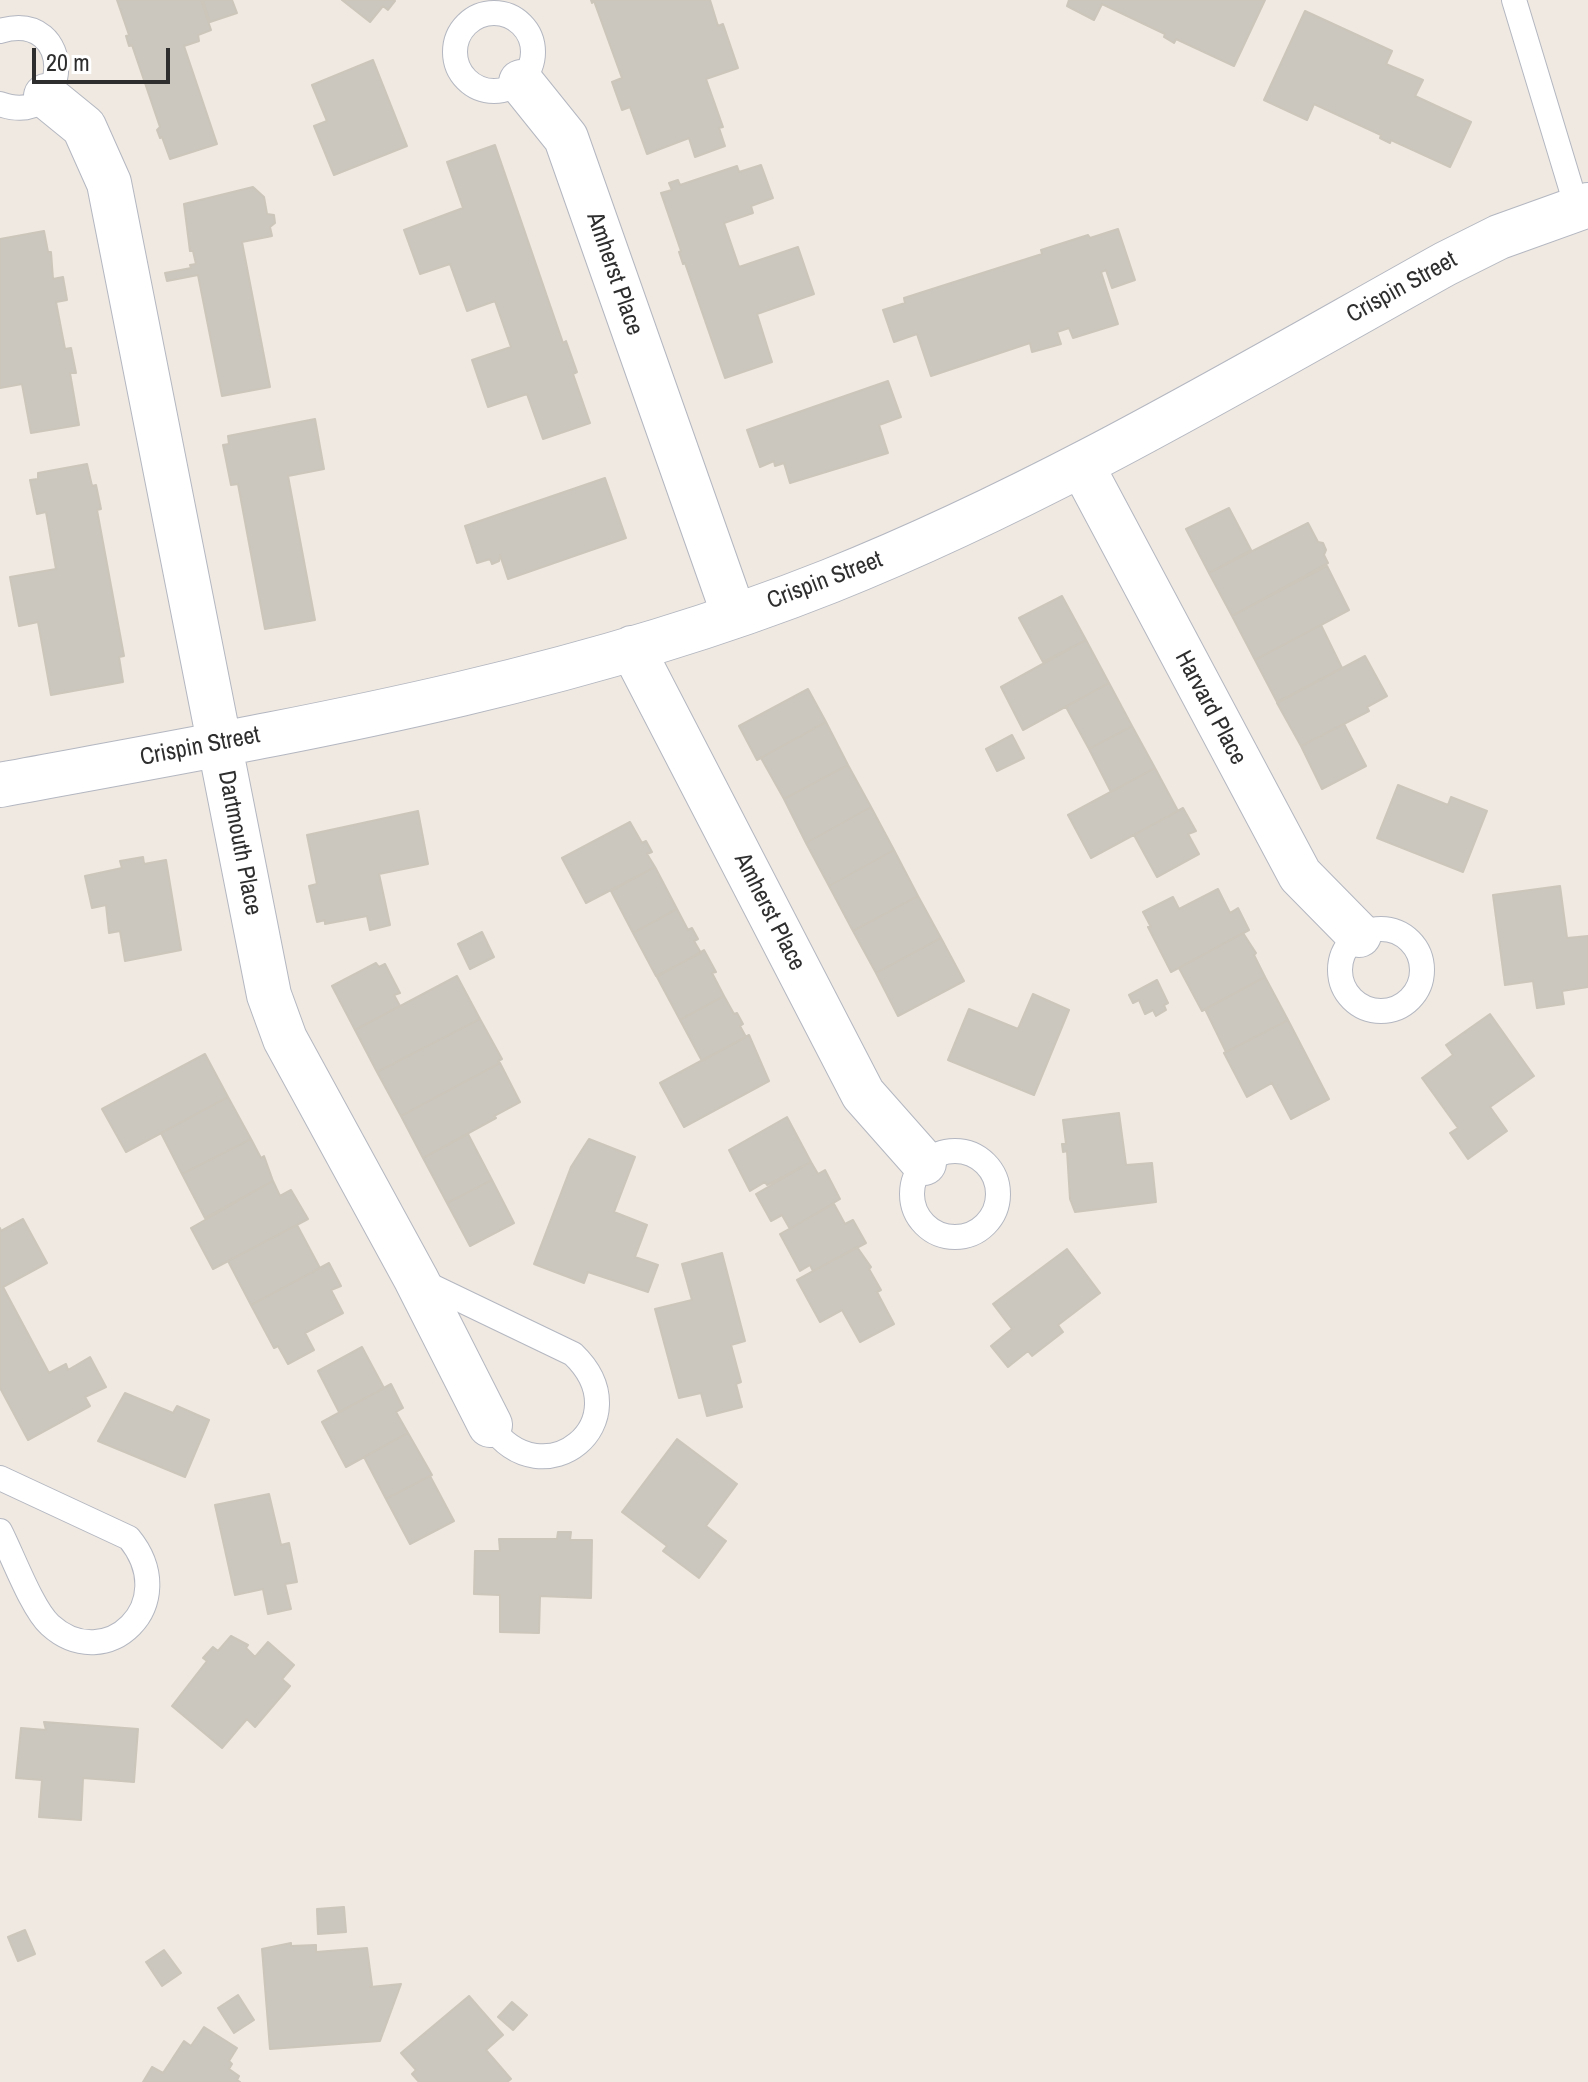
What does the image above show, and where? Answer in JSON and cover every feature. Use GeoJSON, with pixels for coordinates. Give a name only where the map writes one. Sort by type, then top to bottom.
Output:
{"type":"FeatureCollection","features":[{"type":"Feature","properties":{"kind":"street","name":"Amherst Place"},"geometry":{"type":"LineString","coordinates":[[521,82],[566,138],[734,615]]}},
{"type":"Feature","properties":{"kind":"street","name":"Dartmouth Place"},"geometry":{"type":"LineString","coordinates":[[46,96],[84,127],[109,183],[269,995],[285,1039],[416,1279],[490,1425]]}},
{"type":"Feature","properties":{"kind":"street","name":"Crispin Street"},"geometry":{"type":"LineString","coordinates":[[0,785],[443,699],[537,676],[734,615],[826,582],[910,548],[1082,466],[1499,237],[1582,207]]}},
{"type":"Feature","properties":{"kind":"street","name":"Harvard Place"},"geometry":{"type":"LineString","coordinates":[[1082,466],[1300,875],[1359,935]]}},
{"type":"Feature","properties":{"kind":"street","name":"Amherst Place"},"geometry":{"type":"LineString","coordinates":[[632,648],[863,1094],[924,1163]]}},
{"type":"Feature","properties":{"kind":"lane"},"geometry":{"type":"LineString","coordinates":[[1514,0],[1582,207]]}},
{"type":"Feature","properties":{"kind":"lane"},"geometry":{"type":"LineString","coordinates":[[0,31],[17,27],[32,30],[46,39],[58,67],[55,83],[46,96],[33,105],[17,109],[0,104]]}},
{"type":"Feature","properties":{"kind":"lane"},"geometry":{"type":"LineString","coordinates":[[416,1279],[573,1354],[586,1367],[595,1383],[598,1402],[594,1421],[584,1437],[570,1449],[553,1456],[534,1456],[516,1451],[500,1440],[490,1425]]}},
{"type":"Feature","properties":{"kind":"lane"},"geometry":{"type":"LineString","coordinates":[[0,1478],[129,1538],[141,1553],[148,1572],[149,1590],[144,1609],[132,1625],[117,1636],[98,1641],[79,1640],[61,1634],[46,1622],[0,1531]]}},
{"type":"Feature","properties":{"kind":"building"},"geometry":{"type":"Polygon","coordinates":[[[117,0],[201,0],[211,30],[198,35],[199,41],[184,46],[217,144],[170,159],[157,130],[160,127],[132,45],[129,46],[126,36],[129,35],[117,0]]]}},
{"type":"Feature","properties":{"kind":"building"},"geometry":{"type":"Polygon","coordinates":[[[203,0],[232,0],[237,13],[210,22],[203,0]]]}},
{"type":"Feature","properties":{"kind":"building"},"geometry":{"type":"Polygon","coordinates":[[[342,0],[395,1],[388,10],[383,6],[370,22],[342,0]]]}},
{"type":"Feature","properties":{"kind":"building"},"geometry":{"type":"Polygon","coordinates":[[[591,0],[710,0],[718,26],[723,24],[738,68],[706,79],[723,127],[719,128],[725,146],[695,157],[689,138],[647,154],[630,107],[622,110],[612,82],[622,78],[594,1],[592,3],[591,0]]]}},
{"type":"Feature","properties":{"kind":"building"},"geometry":{"type":"Polygon","coordinates":[[[1069,0],[1265,0],[1234,66],[1176,39],[1174,43],[1164,37],[1165,34],[1102,4],[1094,20],[1067,6],[1069,0]]]}},
{"type":"Feature","properties":{"kind":"building"},"geometry":{"type":"Polygon","coordinates":[[[1305,11],[1392,51],[1386,64],[1423,80],[1415,96],[1471,122],[1450,167],[1391,140],[1390,143],[1380,138],[1381,135],[1314,104],[1307,120],[1264,100],[1305,11]]]}},
{"type":"Feature","properties":{"kind":"building"},"geometry":{"type":"Polygon","coordinates":[[[373,60],[407,146],[334,175],[314,126],[327,121],[312,85],[373,60]]]}},
{"type":"Feature","properties":{"kind":"building"},"geometry":{"type":"Polygon","coordinates":[[[495,145],[563,343],[566,341],[577,372],[573,374],[590,423],[543,439],[527,394],[488,407],[472,360],[511,347],[495,301],[467,311],[450,264],[420,274],[404,230],[463,208],[447,162],[495,145]]]}},
{"type":"Feature","properties":{"kind":"building"},"geometry":{"type":"Polygon","coordinates":[[[761,165],[773,198],[751,206],[753,213],[724,223],[739,267],[798,247],[814,294],[757,314],[772,362],[725,378],[683,264],[661,193],[672,190],[669,183],[678,180],[680,185],[737,166],[739,172],[761,165]]]}},
{"type":"Feature","properties":{"kind":"building"},"geometry":{"type":"Polygon","coordinates":[[[253,187],[264,197],[267,214],[274,215],[275,223],[270,227],[272,236],[242,242],[270,387],[222,396],[198,275],[167,281],[165,273],[191,268],[190,265],[196,264],[193,251],[190,251],[184,204],[253,187]]]}},
{"type":"Feature","properties":{"kind":"building"},"geometry":{"type":"Polygon","coordinates":[[[1118,229],[1135,280],[1112,288],[1106,270],[1101,272],[1118,324],[1073,338],[1069,328],[1057,332],[1061,344],[1032,352],[1030,343],[931,376],[917,334],[894,342],[883,310],[905,303],[904,298],[1042,254],[1041,250],[1118,229]]]}},
{"type":"Feature","properties":{"kind":"building"},"geometry":{"type":"Polygon","coordinates":[[[44,231],[48,252],[51,252],[53,279],[63,277],[67,300],[56,302],[65,349],[71,348],[76,373],[70,373],[79,425],[31,433],[22,384],[0,388],[0,239],[44,231]]]}},
{"type":"Feature","properties":{"kind":"building"},"geometry":{"type":"Polygon","coordinates":[[[888,381],[901,417],[879,425],[888,453],[790,483],[784,463],[775,466],[774,461],[760,467],[747,430],[888,381]]]}},
{"type":"Feature","properties":{"kind":"building"},"geometry":{"type":"Polygon","coordinates":[[[315,419],[324,469],[288,476],[315,620],[265,629],[238,484],[231,485],[223,445],[229,444],[228,436],[315,419]]]}},
{"type":"Feature","properties":{"kind":"building"},"geometry":{"type":"Polygon","coordinates":[[[87,464],[101,509],[97,510],[124,656],[119,657],[123,682],[51,695],[38,622],[19,626],[10,577],[56,569],[46,512],[37,514],[30,480],[38,479],[38,473],[87,464]]]}},
{"type":"Feature","properties":{"kind":"building"},"geometry":{"type":"Polygon","coordinates":[[[605,478],[626,538],[508,579],[500,555],[499,561],[492,564],[490,559],[477,563],[465,526],[605,478]]]}},
{"type":"Feature","properties":{"kind":"building"},"geometry":{"type":"Polygon","coordinates":[[[1229,508],[1251,550],[1209,573],[1186,529],[1229,508]]]}},
{"type":"Feature","properties":{"kind":"building"},"geometry":{"type":"Polygon","coordinates":[[[1308,523],[1318,542],[1323,543],[1328,563],[1232,616],[1209,573],[1308,523]]]}},
{"type":"Feature","properties":{"kind":"building"},"geometry":{"type":"Polygon","coordinates":[[[1327,566],[1349,610],[1255,660],[1232,616],[1327,566]]]}},
{"type":"Feature","properties":{"kind":"building"},"geometry":{"type":"Polygon","coordinates":[[[1062,596],[1086,640],[1043,662],[1019,618],[1062,596]]]}},
{"type":"Feature","properties":{"kind":"building"},"geometry":{"type":"Polygon","coordinates":[[[1321,625],[1342,668],[1277,702],[1255,660],[1321,625]]]}},
{"type":"Feature","properties":{"kind":"building"},"geometry":{"type":"Polygon","coordinates":[[[1086,640],[1109,683],[1023,730],[1001,687],[1086,640]]]}},
{"type":"Feature","properties":{"kind":"building"},"geometry":{"type":"Polygon","coordinates":[[[1365,656],[1387,696],[1367,707],[1369,711],[1301,746],[1277,703],[1365,656]]]}},
{"type":"Feature","properties":{"kind":"building"},"geometry":{"type":"Polygon","coordinates":[[[1109,683],[1132,726],[1089,749],[1066,707],[1109,683]]]}},
{"type":"Feature","properties":{"kind":"building"},"geometry":{"type":"Polygon","coordinates":[[[808,689],[826,722],[757,760],[739,726],[808,689]]]}},
{"type":"Feature","properties":{"kind":"building"},"geometry":{"type":"Polygon","coordinates":[[[826,722],[848,765],[784,799],[761,758],[826,722]]]}},
{"type":"Feature","properties":{"kind":"building"},"geometry":{"type":"Polygon","coordinates":[[[1344,724],[1366,766],[1322,789],[1301,746],[1344,724]]]}},
{"type":"Feature","properties":{"kind":"building"},"geometry":{"type":"Polygon","coordinates":[[[1132,726],[1155,768],[1111,792],[1089,749],[1132,726]]]}},
{"type":"Feature","properties":{"kind":"building"},"geometry":{"type":"Polygon","coordinates":[[[1012,735],[1024,758],[997,771],[986,749],[1012,735]]]}},
{"type":"Feature","properties":{"kind":"building"},"geometry":{"type":"Polygon","coordinates":[[[848,765],[871,807],[806,843],[784,799],[848,765]]]}},
{"type":"Feature","properties":{"kind":"building"},"geometry":{"type":"Polygon","coordinates":[[[1155,768],[1178,811],[1091,858],[1068,815],[1155,768]]]}},
{"type":"Feature","properties":{"kind":"building"},"geometry":{"type":"Polygon","coordinates":[[[1398,785],[1448,805],[1451,797],[1487,811],[1463,872],[1377,838],[1398,785]]]}},
{"type":"Feature","properties":{"kind":"building"},"geometry":{"type":"Polygon","coordinates":[[[871,807],[894,850],[829,886],[806,843],[871,807]]]}},
{"type":"Feature","properties":{"kind":"building"},"geometry":{"type":"Polygon","coordinates":[[[1183,808],[1196,831],[1188,834],[1199,854],[1157,877],[1134,835],[1183,808]]]}},
{"type":"Feature","properties":{"kind":"building"},"geometry":{"type":"Polygon","coordinates":[[[418,811],[428,864],[379,874],[390,925],[370,930],[367,916],[325,924],[325,920],[317,922],[309,886],[317,884],[307,835],[418,811]]]}},
{"type":"Feature","properties":{"kind":"building"},"geometry":{"type":"Polygon","coordinates":[[[630,822],[642,843],[646,841],[652,852],[647,854],[655,867],[586,903],[562,858],[630,822]]]}},
{"type":"Feature","properties":{"kind":"building"},"geometry":{"type":"Polygon","coordinates":[[[894,850],[918,896],[853,931],[829,886],[894,850]]]}},
{"type":"Feature","properties":{"kind":"building"},"geometry":{"type":"Polygon","coordinates":[[[143,857],[144,864],[166,860],[181,950],[125,961],[120,931],[109,933],[106,905],[92,908],[85,876],[122,868],[120,861],[143,857]]]}},
{"type":"Feature","properties":{"kind":"building"},"geometry":{"type":"Polygon","coordinates":[[[655,867],[677,909],[633,933],[611,891],[655,867]]]}},
{"type":"Feature","properties":{"kind":"building"},"geometry":{"type":"Polygon","coordinates":[[[1560,886],[1567,938],[1588,936],[1588,987],[1562,991],[1564,1004],[1537,1008],[1533,981],[1505,985],[1493,895],[1560,886]]]}},
{"type":"Feature","properties":{"kind":"building"},"geometry":{"type":"Polygon","coordinates":[[[1218,889],[1230,913],[1238,908],[1249,930],[1171,972],[1143,912],[1173,897],[1179,909],[1218,889]]]}},
{"type":"Feature","properties":{"kind":"building"},"geometry":{"type":"Polygon","coordinates":[[[918,896],[941,938],[876,973],[853,931],[918,896]]]}},
{"type":"Feature","properties":{"kind":"building"},"geometry":{"type":"Polygon","coordinates":[[[677,909],[688,930],[692,928],[698,939],[694,941],[701,953],[656,976],[633,933],[677,909]]]}},
{"type":"Feature","properties":{"kind":"building"},"geometry":{"type":"Polygon","coordinates":[[[482,932],[494,957],[470,969],[458,944],[482,932]]]}},
{"type":"Feature","properties":{"kind":"building"},"geometry":{"type":"Polygon","coordinates":[[[1243,933],[1256,953],[1254,955],[1265,977],[1202,1011],[1179,968],[1243,933]]]}},
{"type":"Feature","properties":{"kind":"building"},"geometry":{"type":"Polygon","coordinates":[[[941,938],[964,981],[898,1016],[876,973],[941,938]]]}},
{"type":"Feature","properties":{"kind":"building"},"geometry":{"type":"Polygon","coordinates":[[[704,950],[724,996],[680,1020],[657,977],[704,950]]]}},
{"type":"Feature","properties":{"kind":"building"},"geometry":{"type":"Polygon","coordinates":[[[376,963],[379,967],[385,964],[400,993],[394,995],[400,1006],[355,1030],[332,986],[376,963]]]}},
{"type":"Feature","properties":{"kind":"building"},"geometry":{"type":"Polygon","coordinates":[[[457,976],[480,1019],[377,1072],[355,1030],[457,976]]]}},
{"type":"Feature","properties":{"kind":"building"},"geometry":{"type":"Polygon","coordinates":[[[1265,977],[1288,1020],[1226,1052],[1205,1009],[1265,977]]]}},
{"type":"Feature","properties":{"kind":"building"},"geometry":{"type":"Polygon","coordinates":[[[1157,980],[1168,1003],[1164,1005],[1166,1010],[1156,1016],[1153,1010],[1145,1014],[1139,1000],[1133,1003],[1129,995],[1157,980]]]}},
{"type":"Feature","properties":{"kind":"building"},"geometry":{"type":"Polygon","coordinates":[[[1033,994],[1069,1010],[1034,1095],[948,1060],[969,1009],[1018,1029],[1033,994]]]}},
{"type":"Feature","properties":{"kind":"building"},"geometry":{"type":"Polygon","coordinates":[[[724,996],[743,1024],[740,1026],[746,1037],[702,1061],[680,1020],[724,996]]]}},
{"type":"Feature","properties":{"kind":"building"},"geometry":{"type":"Polygon","coordinates":[[[1490,1014],[1534,1076],[1490,1107],[1507,1131],[1468,1159],[1450,1133],[1458,1128],[1422,1078],[1453,1055],[1446,1045],[1490,1014]]]}},
{"type":"Feature","properties":{"kind":"building"},"geometry":{"type":"Polygon","coordinates":[[[480,1019],[502,1059],[498,1061],[500,1063],[401,1116],[377,1072],[480,1019]]]}},
{"type":"Feature","properties":{"kind":"building"},"geometry":{"type":"Polygon","coordinates":[[[1288,1020],[1329,1099],[1291,1119],[1272,1083],[1247,1097],[1224,1053],[1288,1020]]]}},
{"type":"Feature","properties":{"kind":"building"},"geometry":{"type":"Polygon","coordinates":[[[749,1035],[769,1081],[684,1127],[660,1083],[749,1035]]]}},
{"type":"Feature","properties":{"kind":"building"},"geometry":{"type":"Polygon","coordinates":[[[205,1054],[228,1097],[126,1152],[102,1109],[205,1054]]]}},
{"type":"Feature","properties":{"kind":"building"},"geometry":{"type":"Polygon","coordinates":[[[500,1063],[520,1102],[423,1158],[401,1116],[500,1063]]]}},
{"type":"Feature","properties":{"kind":"building"},"geometry":{"type":"Polygon","coordinates":[[[228,1097],[251,1139],[182,1174],[161,1133],[228,1097]]]}},
{"type":"Feature","properties":{"kind":"building"},"geometry":{"type":"Polygon","coordinates":[[[1119,1113],[1126,1165],[1152,1163],[1156,1202],[1075,1212],[1070,1199],[1067,1151],[1063,1152],[1062,1144],[1066,1144],[1063,1120],[1119,1113]]]}},
{"type":"Feature","properties":{"kind":"building"},"geometry":{"type":"Polygon","coordinates":[[[787,1117],[811,1162],[750,1191],[729,1150],[787,1117]]]}},
{"type":"Feature","properties":{"kind":"building"},"geometry":{"type":"Polygon","coordinates":[[[468,1134],[492,1180],[447,1203],[423,1158],[468,1134]]]}},
{"type":"Feature","properties":{"kind":"building"},"geometry":{"type":"Polygon","coordinates":[[[251,1139],[261,1158],[264,1156],[273,1181],[205,1218],[182,1174],[251,1139]]]}},
{"type":"Feature","properties":{"kind":"building"},"geometry":{"type":"Polygon","coordinates":[[[589,1139],[635,1157],[614,1212],[647,1225],[635,1257],[658,1265],[648,1292],[588,1272],[584,1283],[534,1264],[571,1167],[589,1139]]]}},
{"type":"Feature","properties":{"kind":"building"},"geometry":{"type":"Polygon","coordinates":[[[811,1162],[818,1174],[825,1170],[840,1199],[790,1229],[782,1215],[771,1221],[756,1194],[811,1162]]]}},
{"type":"Feature","properties":{"kind":"building"},"geometry":{"type":"Polygon","coordinates":[[[492,1180],[514,1223],[470,1246],[447,1203],[492,1180]]]}},
{"type":"Feature","properties":{"kind":"building"},"geometry":{"type":"Polygon","coordinates":[[[273,1181],[280,1196],[291,1190],[308,1219],[213,1269],[191,1228],[273,1181]]]}},
{"type":"Feature","properties":{"kind":"building"},"geometry":{"type":"Polygon","coordinates":[[[834,1204],[845,1224],[853,1220],[866,1243],[813,1271],[810,1265],[800,1271],[780,1234],[834,1204]]]}},
{"type":"Feature","properties":{"kind":"building"},"geometry":{"type":"Polygon","coordinates":[[[23,1219],[47,1263],[3,1287],[49,1373],[66,1364],[68,1370],[90,1357],[106,1387],[85,1397],[90,1406],[28,1440],[0,1388],[0,1228],[1,1231],[23,1219]]]}},
{"type":"Feature","properties":{"kind":"building"},"geometry":{"type":"Polygon","coordinates":[[[297,1225],[320,1268],[251,1305],[228,1261],[297,1225]]]}},
{"type":"Feature","properties":{"kind":"building"},"geometry":{"type":"Polygon","coordinates":[[[857,1247],[871,1267],[869,1269],[881,1290],[877,1292],[894,1324],[860,1342],[842,1310],[820,1322],[797,1280],[857,1247]]]}},
{"type":"Feature","properties":{"kind":"building"},"geometry":{"type":"Polygon","coordinates":[[[1067,1249],[1100,1293],[1058,1325],[1063,1332],[1032,1356],[1028,1351],[1008,1367],[991,1346],[1012,1329],[993,1304],[1067,1249]]]}},
{"type":"Feature","properties":{"kind":"building"},"geometry":{"type":"Polygon","coordinates":[[[722,1253],[745,1341],[731,1345],[741,1382],[736,1384],[742,1407],[707,1416],[701,1393],[679,1398],[655,1309],[692,1300],[682,1264],[722,1253]]]}},
{"type":"Feature","properties":{"kind":"building"},"geometry":{"type":"Polygon","coordinates":[[[329,1263],[341,1286],[331,1290],[343,1313],[305,1333],[314,1350],[288,1364],[278,1346],[274,1348],[251,1305],[329,1263]]]}},
{"type":"Feature","properties":{"kind":"building"},"geometry":{"type":"Polygon","coordinates":[[[362,1347],[384,1388],[339,1412],[318,1371],[362,1347]]]}},
{"type":"Feature","properties":{"kind":"building"},"geometry":{"type":"Polygon","coordinates":[[[391,1384],[403,1408],[396,1412],[408,1433],[346,1467],[322,1422],[391,1384]]]}},
{"type":"Feature","properties":{"kind":"building"},"geometry":{"type":"Polygon","coordinates":[[[125,1393],[173,1413],[177,1406],[209,1420],[185,1477],[98,1441],[125,1393]]]}},
{"type":"Feature","properties":{"kind":"building"},"geometry":{"type":"Polygon","coordinates":[[[408,1433],[432,1475],[386,1499],[364,1457],[408,1433]]]}},
{"type":"Feature","properties":{"kind":"building"},"geometry":{"type":"Polygon","coordinates":[[[677,1439],[737,1484],[706,1526],[726,1541],[699,1578],[663,1551],[667,1546],[622,1512],[677,1439]]]}},
{"type":"Feature","properties":{"kind":"building"},"geometry":{"type":"Polygon","coordinates":[[[430,1476],[454,1521],[410,1544],[386,1499],[430,1476]]]}},
{"type":"Feature","properties":{"kind":"building"},"geometry":{"type":"Polygon","coordinates":[[[269,1494],[281,1545],[289,1543],[297,1582],[285,1584],[291,1609],[268,1614],[263,1589],[235,1595],[215,1505],[269,1494]]]}},
{"type":"Feature","properties":{"kind":"building"},"geometry":{"type":"Polygon","coordinates":[[[558,1532],[571,1532],[570,1540],[592,1540],[591,1598],[540,1596],[539,1633],[500,1632],[500,1595],[474,1594],[475,1551],[500,1551],[499,1539],[557,1539],[558,1532]]]}},
{"type":"Feature","properties":{"kind":"building"},"geometry":{"type":"Polygon","coordinates":[[[231,1636],[248,1645],[246,1648],[255,1657],[268,1642],[294,1665],[282,1679],[290,1686],[255,1727],[247,1719],[222,1748],[172,1706],[207,1661],[203,1658],[213,1647],[218,1651],[231,1636]]]}},
{"type":"Feature","properties":{"kind":"building"},"geometry":{"type":"Polygon","coordinates":[[[44,1722],[138,1729],[134,1782],[83,1778],[81,1820],[39,1817],[42,1780],[16,1778],[21,1728],[46,1730],[44,1722]]]}},
{"type":"Feature","properties":{"kind":"building"},"geometry":{"type":"Polygon","coordinates":[[[344,1907],[346,1932],[318,1934],[317,1909],[344,1907]]]}},
{"type":"Feature","properties":{"kind":"building"},"geometry":{"type":"Polygon","coordinates":[[[25,1930],[35,1954],[18,1961],[8,1937],[25,1930]]]}},
{"type":"Feature","properties":{"kind":"building"},"geometry":{"type":"Polygon","coordinates":[[[291,1943],[291,1946],[316,1945],[316,1952],[367,1948],[370,1987],[401,1984],[380,2041],[270,2049],[262,1949],[291,1943]]]}},
{"type":"Feature","properties":{"kind":"building"},"geometry":{"type":"Polygon","coordinates":[[[164,1950],[181,1973],[162,1986],[146,1962],[164,1950]]]}},
{"type":"Feature","properties":{"kind":"building"},"geometry":{"type":"Polygon","coordinates":[[[238,1995],[254,2020],[234,2033],[218,2008],[238,1995]]]}},
{"type":"Feature","properties":{"kind":"building"},"geometry":{"type":"Polygon","coordinates":[[[469,1996],[503,2035],[486,2050],[511,2079],[507,2082],[419,2082],[412,2074],[416,2070],[401,2053],[469,1996]]]}},
{"type":"Feature","properties":{"kind":"building"},"geometry":{"type":"Polygon","coordinates":[[[512,2002],[527,2015],[513,2030],[498,2017],[512,2002]]]}},
{"type":"Feature","properties":{"kind":"building"},"geometry":{"type":"Polygon","coordinates":[[[204,2027],[237,2048],[229,2061],[232,2064],[229,2069],[239,2076],[237,2080],[240,2082],[143,2082],[152,2067],[163,2073],[184,2041],[191,2046],[204,2027]]]}}]}
